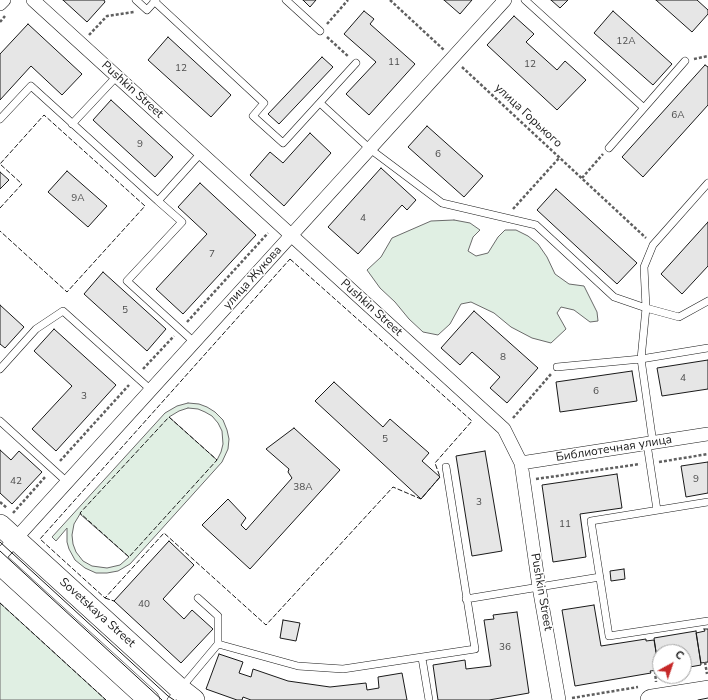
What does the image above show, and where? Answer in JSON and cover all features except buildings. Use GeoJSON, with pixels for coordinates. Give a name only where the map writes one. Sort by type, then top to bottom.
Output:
{"type":"FeatureCollection","features":[{"type":"Feature","properties":{"kind":"main road","name":"Sovetskaya Street"},"geometry":{"type":"LineString","coordinates":[[0,525],[182,696]]}},
{"type":"Feature","properties":{"kind":"main road"},"geometry":{"type":"LineString","coordinates":[[0,564],[149,700]]}},
{"type":"Feature","properties":{"kind":"main road"},"geometry":{"type":"LineString","coordinates":[[648,691],[680,698],[708,691]]}},
{"type":"Feature","properties":{"kind":"street"},"geometry":{"type":"LineString","coordinates":[[0,4],[4,0]]}},
{"type":"Feature","properties":{"kind":"street","name":"Pushkin Street"},"geometry":{"type":"LineString","coordinates":[[33,0],[504,429],[521,463],[540,587],[564,699]]}},
{"type":"Feature","properties":{"kind":"street","name":"улица Жукова"},"geometry":{"type":"LineString","coordinates":[[0,556],[505,0]]}},
{"type":"Feature","properties":{"kind":"street","name":"Библиотечная улица"},"geometry":{"type":"LineString","coordinates":[[521,463],[708,434]]}},
{"type":"Feature","properties":{"kind":"lane"},"geometry":{"type":"LineString","coordinates":[[136,0],[147,10],[155,1],[264,103],[253,116],[283,144],[356,63]]}},
{"type":"Feature","properties":{"kind":"lane"},"geometry":{"type":"LineString","coordinates":[[286,0],[320,31]]}},
{"type":"Feature","properties":{"kind":"lane"},"geometry":{"type":"LineString","coordinates":[[525,0],[644,108]]}},
{"type":"Feature","properties":{"kind":"lane"},"geometry":{"type":"LineString","coordinates":[[609,148],[685,61]]}},
{"type":"Feature","properties":{"kind":"lane"},"geometry":{"type":"LineString","coordinates":[[72,124],[117,76]]}},
{"type":"Feature","properties":{"kind":"lane"},"geometry":{"type":"LineString","coordinates":[[0,119],[31,86],[182,222],[127,280],[194,342]]}},
{"type":"Feature","properties":{"kind":"lane"},"geometry":{"type":"LineString","coordinates":[[320,103],[370,149],[442,203],[536,226],[614,297],[679,317],[708,301]]}},
{"type":"Feature","properties":{"kind":"lane"},"geometry":{"type":"LineString","coordinates":[[158,200],[201,153]]}},
{"type":"Feature","properties":{"kind":"lane"},"geometry":{"type":"LineString","coordinates":[[657,510],[650,463],[650,443],[641,359],[646,308],[644,267],[653,245],[708,183]]}},
{"type":"Feature","properties":{"kind":"lane"},"geometry":{"type":"LineString","coordinates":[[0,369],[36,329],[63,311],[151,390]]}},
{"type":"Feature","properties":{"kind":"lane"},"geometry":{"type":"LineString","coordinates":[[557,367],[641,359],[708,348]]}},
{"type":"Feature","properties":{"kind":"lane"},"geometry":{"type":"LineString","coordinates":[[0,421],[67,482]]}},
{"type":"Feature","properties":{"kind":"lane"},"geometry":{"type":"LineString","coordinates":[[218,644],[298,666],[343,669],[474,650],[446,467]]}},
{"type":"Feature","properties":{"kind":"lane"},"geometry":{"type":"LineString","coordinates":[[708,502],[590,521],[609,636],[708,621]]}},
{"type":"Feature","properties":{"kind":"lane"},"geometry":{"type":"LineString","coordinates":[[466,599],[600,578]]}},
{"type":"Feature","properties":{"kind":"lane"},"geometry":{"type":"LineString","coordinates":[[182,696],[218,644],[218,616],[198,598]]}},
{"type":"Feature","properties":{"kind":"lane"},"geometry":{"type":"LineString","coordinates":[[422,658],[429,700]]}},
{"type":"Feature","properties":{"kind":"path"},"geometry":{"type":"LineString","coordinates":[[348,0],[320,31],[356,63]]}},
{"type":"Feature","properties":{"kind":"path","name":"улица Горького"},"geometry":{"type":"LineString","coordinates":[[390,0],[653,245]]}},
{"type":"Feature","properties":{"kind":"path"},"geometry":{"type":"LineString","coordinates":[[81,44],[107,16],[147,10]]}},
{"type":"Feature","properties":{"kind":"path"},"geometry":{"type":"LineString","coordinates":[[582,178],[609,148]]}},
{"type":"Feature","properties":{"kind":"path"},"geometry":{"type":"LineString","coordinates":[[504,218],[560,158]]}},
{"type":"Feature","properties":{"kind":"path"},"geometry":{"type":"LineString","coordinates":[[504,429],[557,367]]}},
{"type":"Feature","properties":{"kind":"path"},"geometry":{"type":"LineString","coordinates":[[523,482],[708,454]]}},
{"type":"Feature","properties":{"kind":"path"},"geometry":{"type":"LineString","coordinates":[[705,662],[708,676]]}},
{"type":"Feature","properties":{"kind":"path"},"geometry":{"type":"LineString","coordinates":[[564,699],[648,691],[657,684]]}},
{"type":"Feature","properties":{"kind":"green space"},"geometry":{"type":"Polygon","coordinates":[[[454,220],[470,223],[480,230],[473,237],[468,251],[476,256],[488,253],[498,237],[505,230],[516,230],[528,236],[538,244],[547,257],[555,274],[569,284],[584,286],[597,312],[598,321],[590,322],[574,310],[561,307],[557,313],[566,329],[551,343],[532,338],[511,327],[494,313],[471,302],[461,304],[450,324],[438,335],[423,332],[380,288],[367,270],[381,257],[392,238],[431,221],[454,220]]]}},
{"type":"Feature","properties":{"kind":"green space"},"geometry":{"type":"Polygon","coordinates":[[[188,403],[199,404],[215,412],[223,420],[229,439],[228,449],[222,462],[130,564],[118,571],[107,573],[96,573],[85,568],[75,560],[69,549],[67,542],[67,528],[56,541],[52,537],[165,413],[177,406],[188,403]],[[188,408],[169,417],[217,460],[223,444],[222,431],[218,423],[212,416],[205,412],[198,409],[188,408]],[[80,514],[74,524],[72,535],[76,552],[83,561],[92,566],[107,568],[120,565],[129,557],[80,514]]]}},
{"type":"Feature","properties":{"kind":"green space"},"geometry":{"type":"Polygon","coordinates":[[[0,603],[106,700],[0,700],[0,603]]]}},
{"type":"Feature","properties":{"kind":"tram line"},"geometry":{"type":"LineString","coordinates":[[0,542],[174,700]]}},
{"type":"Feature","properties":{"kind":"tram line"},"geometry":{"type":"LineString","coordinates":[[0,551],[162,700]]}},
{"type":"Feature","properties":{"kind":"tram line"},"geometry":{"type":"LineString","coordinates":[[698,700],[708,698]]}},
{"type":"Feature","properties":{"kind":"fence"},"geometry":{"type":"LineString","coordinates":[[0,208],[22,184],[0,164],[44,115],[145,206],[67,292],[0,231]]}},
{"type":"Feature","properties":{"kind":"fence"},"geometry":{"type":"LineString","coordinates":[[290,259],[472,421],[435,463],[440,477],[421,499],[393,487],[266,625],[164,533],[105,598],[40,539],[290,259]]}},
{"type":"Feature","properties":{"kind":"fence"},"geometry":{"type":"LineString","coordinates":[[169,417],[217,460],[129,557],[80,513],[169,417]]}},
{"type":"Feature","properties":{"kind":"fence"},"geometry":{"type":"LineString","coordinates":[[105,598],[114,601]]}},
{"type":"Feature","properties":{"kind":"fence"},"geometry":{"type":"LineString","coordinates":[[0,603],[106,700]]}}]}
